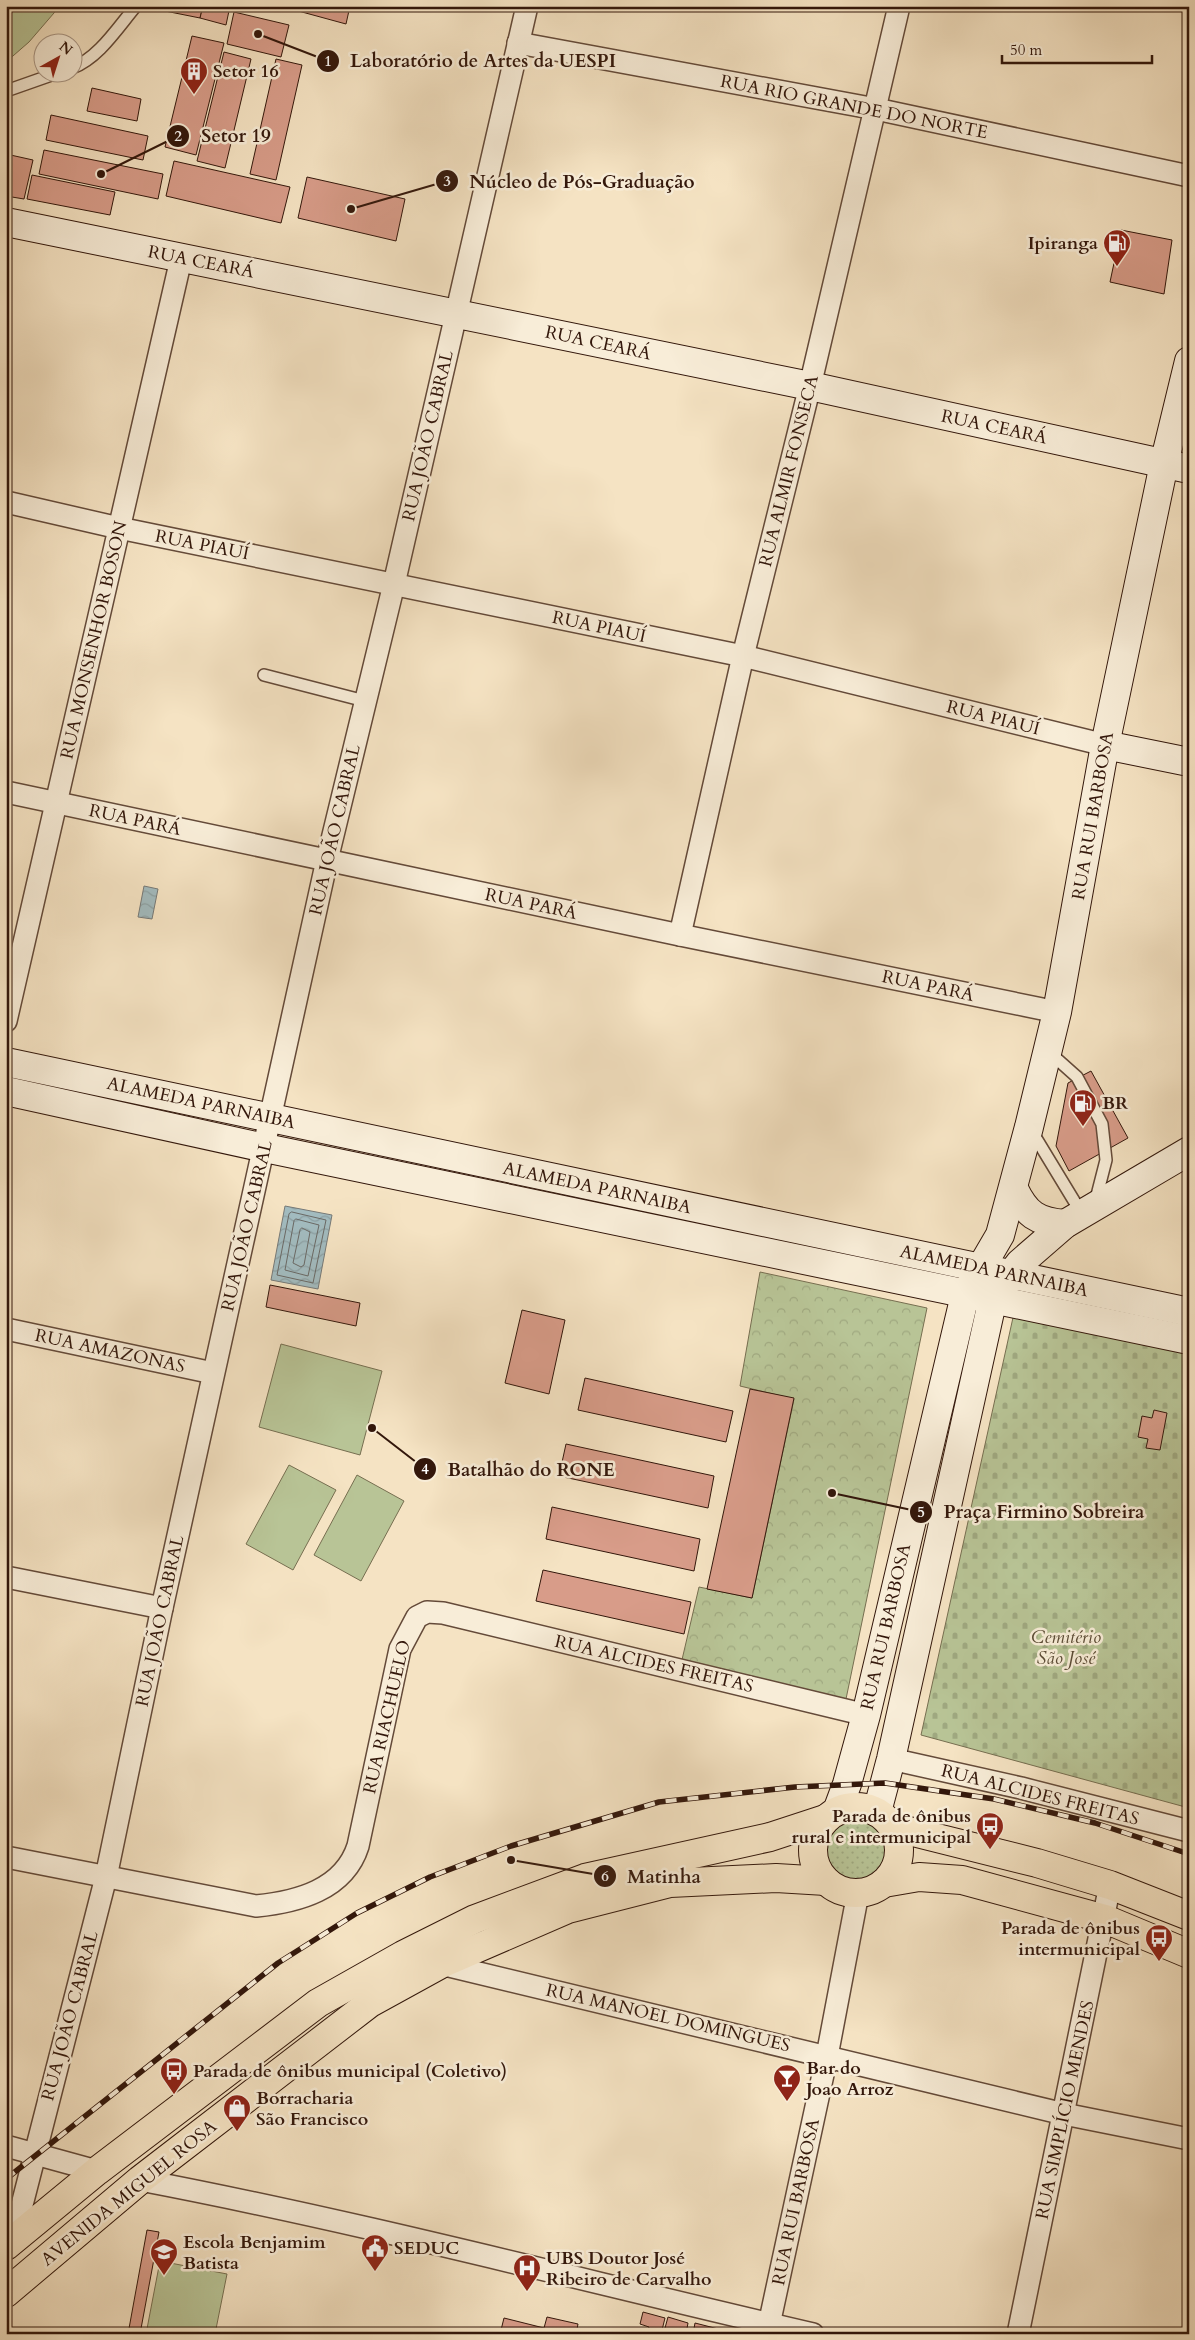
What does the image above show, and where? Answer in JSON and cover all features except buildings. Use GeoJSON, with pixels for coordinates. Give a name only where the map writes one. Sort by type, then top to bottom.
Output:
{"type":"FeatureCollection","features":[{"type":"Feature","properties":{"kind":"main road","name":"RUA CEARÁ"},"geometry":{"type":"LineString","coordinates":[[6,222],[810,386],[1176,466]]}},
{"type":"Feature","properties":{"kind":"main road","name":"RUA RUI BARBOSA"},"geometry":{"type":"LineString","coordinates":[[831,1815],[847,1784],[866,1715],[966,1295],[1000,1235],[1014,1189],[1056,1012],[1105,745],[1176,466],[1189,361]]}},
{"type":"Feature","properties":{"kind":"main road","name":"RUA PIAUÍ"},"geometry":{"type":"LineString","coordinates":[[1105,745],[1189,762]]}},
{"type":"Feature","properties":{"kind":"main road","name":"ALAMEDA PARNAIBA"},"geometry":{"type":"LineString","coordinates":[[6,1062],[1189,1312]]}},
{"type":"Feature","properties":{"kind":"main road","name":"ALAMEDA PARNAIBA"},"geometry":{"type":"LineString","coordinates":[[6,1091],[601,1219],[966,1295],[993,1298],[1189,1340]]}},
{"type":"Feature","properties":{"kind":"main road"},"geometry":{"type":"LineString","coordinates":[[993,1298],[1010,1275],[1037,1247],[1080,1215],[1189,1151]]}},
{"type":"Feature","properties":{"kind":"main road"},"geometry":{"type":"LineString","coordinates":[[1014,1189],[1022,1205],[1032,1215],[1044,1222],[1080,1215]]}},
{"type":"Feature","properties":{"kind":"main road"},"geometry":{"type":"LineString","coordinates":[[601,1219],[607,1190]]}},
{"type":"Feature","properties":{"kind":"main road","name":"RUA RUI BARBOSA"},"geometry":{"type":"LineString","coordinates":[[885,1820],[891,1759],[993,1298]]}},
{"type":"Feature","properties":{"kind":"main road"},"geometry":{"type":"LineString","coordinates":[[901,1564],[932,1570]]}},
{"type":"Feature","properties":{"kind":"main road"},"geometry":{"type":"LineString","coordinates":[[885,1820],[898,1841],[899,1856],[894,1870],[884,1882],[877,1888],[858,1893],[840,1890],[826,1881],[818,1870],[813,1857],[813,1843],[817,1830],[831,1815],[850,1807],[864,1807],[885,1820],[1037,1863],[1110,1886],[1189,1916]]}},
{"type":"Feature","properties":{"kind":"main road","name":"AVENIDA MIGUEL ROSA"},"geometry":{"type":"LineString","coordinates":[[10,2243],[97,2171],[318,2003],[475,1919],[585,1878],[770,1838],[831,1815]]}},
{"type":"Feature","properties":{"kind":"main road"},"geometry":{"type":"LineString","coordinates":[[884,1882],[919,1877],[962,1880],[1105,1920],[1189,1954]]}},
{"type":"Feature","properties":{"kind":"main road","name":"AVENIDA MIGUEL ROSA"},"geometry":{"type":"LineString","coordinates":[[6,2293],[140,2180],[370,2003],[441,1964],[568,1909],[670,1883],[776,1878],[826,1881]]}},
{"type":"Feature","properties":{"kind":"street","name":"RUA JOÃO CABRAL"},"geometry":{"type":"LineString","coordinates":[[10,2243],[106,1877],[213,1373],[265,1148],[327,860],[394,584],[527,6]]}},
{"type":"Feature","properties":{"kind":"street","name":"RUA ALMIR FONSECA"},"geometry":{"type":"LineString","coordinates":[[680,935],[743,656],[810,386],[899,6]]}},
{"type":"Feature","properties":{"kind":"street","name":"RUA RIO GRANDE DO NORTE"},"geometry":{"type":"LineString","coordinates":[[518,43],[876,109],[1189,176]]}},
{"type":"Feature","properties":{"kind":"street","name":"RUA MONSENHOR BOSON"},"geometry":{"type":"LineString","coordinates":[[6,1020],[181,259]]}},
{"type":"Feature","properties":{"kind":"street","name":"RUA PIAUÍ"},"geometry":{"type":"LineString","coordinates":[[6,502],[119,528],[743,656],[1105,745]]}},
{"type":"Feature","properties":{"kind":"street","name":"RUA PARÁ"},"geometry":{"type":"LineString","coordinates":[[6,792],[680,935],[1056,1012]]}},
{"type":"Feature","properties":{"kind":"street","name":"RUA AMAZONAS"},"geometry":{"type":"LineString","coordinates":[[6,1329],[213,1373]]}},
{"type":"Feature","properties":{"kind":"street"},"geometry":{"type":"LineString","coordinates":[[6,1577],[162,1608]]}},
{"type":"Feature","properties":{"kind":"street","name":"RUA RIACHUELO"},"geometry":{"type":"LineString","coordinates":[[106,1877],[256,1906],[283,1903],[309,1895],[333,1882],[348,1869],[358,1846],[400,1649],[417,1617],[428,1612],[443,1613]]}},
{"type":"Feature","properties":{"kind":"street","name":"RUA ALCIDES FREITAS"},"geometry":{"type":"LineString","coordinates":[[443,1613],[866,1715]]}},
{"type":"Feature","properties":{"kind":"street","name":"RUA ALCIDES FREITAS"},"geometry":{"type":"LineString","coordinates":[[891,1759],[1021,1788],[1189,1831]]}},
{"type":"Feature","properties":{"kind":"street"},"geometry":{"type":"LineString","coordinates":[[6,1857],[106,1877]]}},
{"type":"Feature","properties":{"kind":"street","name":"RUA SIMPLÍCIO MENDES"},"geometry":{"type":"LineString","coordinates":[[1018,2334],[1105,1920],[1110,1886]]}},
{"type":"Feature","properties":{"kind":"street","name":"RUA RUI BARBOSA"},"geometry":{"type":"LineString","coordinates":[[768,2329],[827,2056],[858,1893]]}},
{"type":"Feature","properties":{"kind":"street","name":"RUA MANOEL DOMINGUES"},"geometry":{"type":"LineString","coordinates":[[441,1964],[1064,2114],[1189,2139]]}},
{"type":"Feature","properties":{"kind":"street"},"geometry":{"type":"LineString","coordinates":[[6,2146],[34,2152],[97,2171]]}},
{"type":"Feature","properties":{"kind":"street"},"geometry":{"type":"LineString","coordinates":[[140,2180],[267,2204],[428,2241],[768,2329],[813,2334]]}},
{"type":"Feature","properties":{"kind":"lane"},"geometry":{"type":"LineString","coordinates":[[82,63],[101,48],[136,6]]}},
{"type":"Feature","properties":{"kind":"lane"},"geometry":{"type":"LineString","coordinates":[[6,91],[32,82]]}},
{"type":"Feature","properties":{"kind":"lane"},"geometry":{"type":"LineString","coordinates":[[264,675],[365,701]]}},
{"type":"Feature","properties":{"kind":"lane"},"geometry":{"type":"LineString","coordinates":[[1047,1051],[1077,1077],[1102,1124],[1106,1160],[1080,1215]]}},
{"type":"Feature","properties":{"kind":"lane"},"geometry":{"type":"LineString","coordinates":[[1029,1127],[1080,1215]]}},
{"type":"Feature","properties":{"kind":"green space"},"geometry":{"type":"Polygon","coordinates":[[[18,6],[60,6],[38,32],[32,32],[32,39],[29,42],[6,62],[6,20],[18,6]]]}},
{"type":"Feature","properties":{"kind":"green space"},"geometry":{"type":"Polygon","coordinates":[[[760,1272],[927,1308],[846,1699],[681,1664],[699,1587],[752,1598],[794,1399],[740,1386],[760,1272]]]}},
{"type":"Feature","properties":{"kind":"green space","name":"Cemitério São José"},"geometry":{"type":"Polygon","coordinates":[[[1014,1313],[1189,1351],[1189,1808],[921,1735],[1014,1313]]]}},
{"type":"Feature","properties":{"kind":"green space"},"geometry":{"type":"Polygon","coordinates":[[[281,1344],[382,1371],[360,1455],[259,1427],[281,1344]]]}},
{"type":"Feature","properties":{"kind":"green space"},"geometry":{"type":"Polygon","coordinates":[[[289,1465],[336,1490],[293,1570],[246,1544],[289,1465]]]}},
{"type":"Feature","properties":{"kind":"green space"},"geometry":{"type":"Polygon","coordinates":[[[357,1475],[404,1501],[361,1581],[314,1555],[357,1475]]]}},
{"type":"Feature","properties":{"kind":"green space"},"geometry":{"type":"Polygon","coordinates":[[[850,1818],[862,1818],[879,1827],[886,1838],[888,1850],[886,1862],[879,1873],[862,1882],[850,1882],[838,1877],[829,1868],[824,1856],[824,1844],[829,1832],[838,1823],[850,1818]]]}},
{"type":"Feature","properties":{"kind":"green space"},"geometry":{"type":"Polygon","coordinates":[[[160,2261],[227,2274],[215,2334],[146,2334],[160,2261]]]}},
{"type":"Feature","properties":{"kind":"water"},"geometry":{"type":"Polygon","coordinates":[[[144,886],[158,889],[152,919],[138,917],[144,886]]]}},
{"type":"Feature","properties":{"kind":"water"},"geometry":{"type":"Polygon","coordinates":[[[285,1206],[332,1215],[318,1289],[271,1280],[285,1206]]]}},
{"type":"Feature","properties":{"kind":"railway"},"geometry":{"type":"LineString","coordinates":[[6,2179],[278,1963],[357,1913],[430,1877],[511,1846],[659,1802],[795,1787],[885,1783],[994,1799],[1095,1823],[1189,1854]]}},
{"type":"Feature","properties":{"kind":"place","name":"Laboratório de Artes da UESPI"},"geometry":{"type":"Point","coordinates":[258,34]}},
{"type":"Feature","properties":{"kind":"place","name":"Setor 16"},"geometry":{"type":"Point","coordinates":[194,95]}},
{"type":"Feature","properties":{"kind":"place","name":"Setor 19"},"geometry":{"type":"Point","coordinates":[101,174]}},
{"type":"Feature","properties":{"kind":"place","name":"Núcleo de Pós-Graduação"},"geometry":{"type":"Point","coordinates":[351,209]}},
{"type":"Feature","properties":{"kind":"place","name":"Ipiranga"},"geometry":{"type":"Point","coordinates":[1117,267]}},
{"type":"Feature","properties":{"kind":"place","name":"BR"},"geometry":{"type":"Point","coordinates":[1083,1127]}},
{"type":"Feature","properties":{"kind":"place","name":"Batalhão do RONE"},"geometry":{"type":"Point","coordinates":[372,1428]}},
{"type":"Feature","properties":{"kind":"place","name":"Praça Firmino Sobreira"},"geometry":{"type":"Point","coordinates":[832,1493]}},
{"type":"Feature","properties":{"kind":"place","name":"Parada de ônibus rural e intermunicipal"},"geometry":{"type":"Point","coordinates":[990,1850]}},
{"type":"Feature","properties":{"kind":"place","name":"Matinha"},"geometry":{"type":"Point","coordinates":[511,1860]}},
{"type":"Feature","properties":{"kind":"place","name":"Parada de ônibus intermunicipal"},"geometry":{"type":"Point","coordinates":[1159,1962]}},
{"type":"Feature","properties":{"kind":"place","name":"Parada de ônibus municipal (Coletivo)"},"geometry":{"type":"Point","coordinates":[174,2095]}},
{"type":"Feature","properties":{"kind":"place","name":"Bar do Joao Arroz"},"geometry":{"type":"Point","coordinates":[787,2102]}},
{"type":"Feature","properties":{"kind":"place","name":"Borracharia São Francisco"},"geometry":{"type":"Point","coordinates":[237,2132]}},
{"type":"Feature","properties":{"kind":"place","name":"SEDUC"},"geometry":{"type":"Point","coordinates":[375,2272]}},
{"type":"Feature","properties":{"kind":"place","name":"Escola Benjamim Batista"},"geometry":{"type":"Point","coordinates":[164,2276]}},
{"type":"Feature","properties":{"kind":"place","name":"UBS Doutor José Ribeiro de Carvalho"},"geometry":{"type":"Point","coordinates":[527,2292]}}]}
